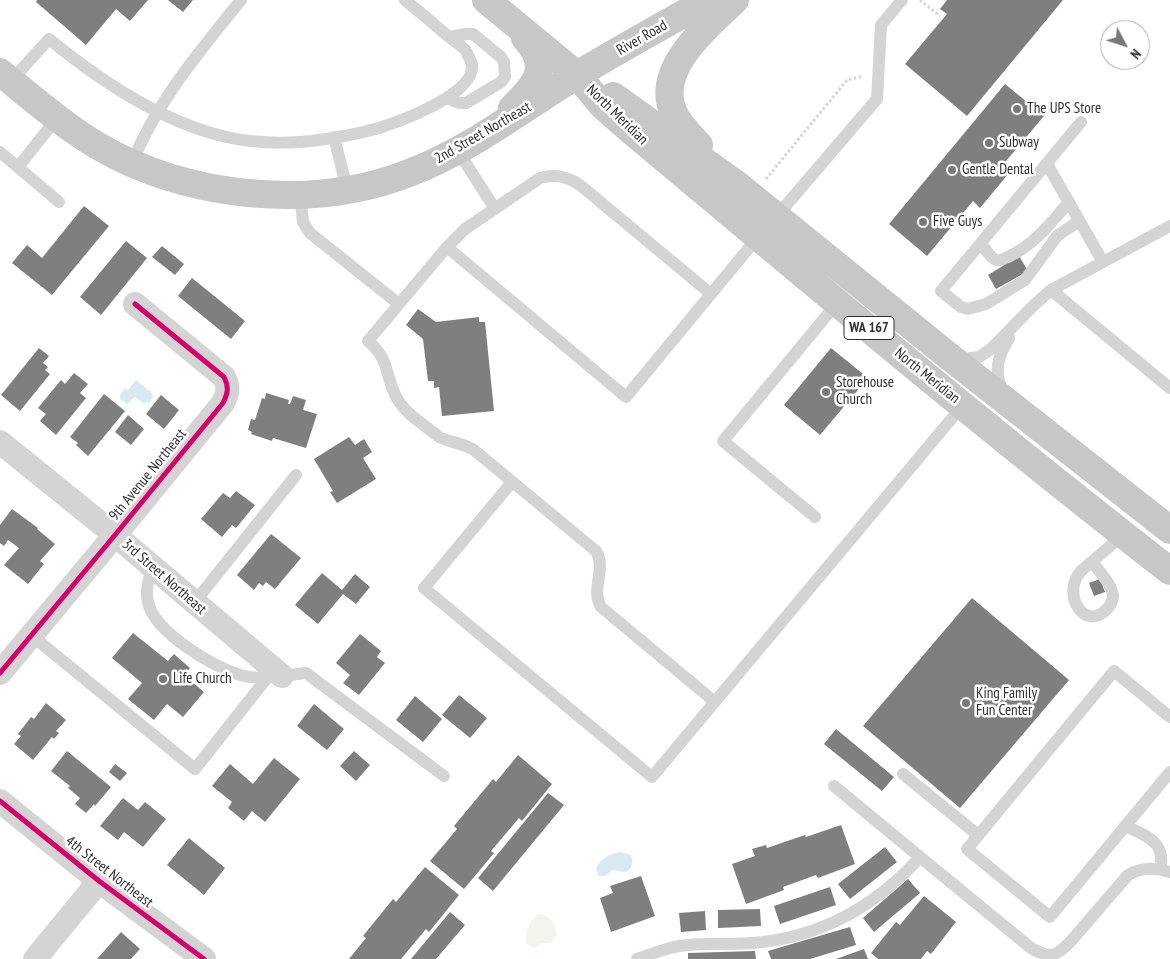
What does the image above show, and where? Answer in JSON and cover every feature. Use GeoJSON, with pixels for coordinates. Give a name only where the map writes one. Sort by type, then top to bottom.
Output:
{"type":"FeatureCollection","features":[{"type":"Feature","properties":{"kind":"main road","name":"River Road"},"geometry":{"type":"LineString","coordinates":[[577,75],[708,0]]}},
{"type":"Feature","properties":{"kind":"main road","name":"WA 167"},"geometry":{"type":"LineString","coordinates":[[735,0],[707,27],[683,55],[673,73],[670,86],[670,101],[673,112],[687,132],[736,184]]}},
{"type":"Feature","properties":{"kind":"main road","name":"North Meridian"},"geometry":{"type":"LineString","coordinates":[[494,6],[577,75],[611,113],[758,237],[1123,535],[1170,571]]}},
{"type":"Feature","properties":{"kind":"main road"},"geometry":{"type":"LineString","coordinates":[[467,146],[524,95],[537,77],[539,69],[540,60],[533,46],[494,6]]}},
{"type":"Feature","properties":{"kind":"main road","name":"North Meridian"},"geometry":{"type":"LineString","coordinates":[[577,75],[634,109],[736,184],[1012,407],[1170,530]]}},
{"type":"Feature","properties":{"kind":"main road","name":"2nd Street Northeast"},"geometry":{"type":"LineString","coordinates":[[6,76],[57,118],[98,146],[132,163],[185,182],[214,188],[300,194],[370,185],[408,174],[467,146],[577,75]]}},
{"type":"Feature","properties":{"kind":"street","name":"9th Avenue Northeast"},"geometry":{"type":"LineString","coordinates":[[0,673],[223,403],[228,392],[228,384],[224,377],[135,304]]}},
{"type":"Feature","properties":{"kind":"street","name":"3rd Street Northeast"},"geometry":{"type":"LineString","coordinates":[[0,442],[115,535],[274,674]]}},
{"type":"Feature","properties":{"kind":"street","name":"4th Street Northeast"},"geometry":{"type":"LineString","coordinates":[[0,802],[99,881],[204,959]]}},
{"type":"Feature","properties":{"kind":"street"},"geometry":{"type":"LineString","coordinates":[[35,959],[99,881]]}},
{"type":"Feature","properties":{"kind":"lane"},"geometry":{"type":"LineString","coordinates":[[132,163],[143,136],[157,111],[193,60],[241,0]]}},
{"type":"Feature","properties":{"kind":"lane"},"geometry":{"type":"LineString","coordinates":[[6,76],[49,39],[104,81],[157,111],[203,130],[249,141],[272,143],[310,141],[334,137],[379,128],[407,118],[447,98],[465,84],[472,67],[465,50],[405,0]]}},
{"type":"Feature","properties":{"kind":"lane"},"geometry":{"type":"LineString","coordinates":[[776,217],[876,99],[880,25],[902,0]]}},
{"type":"Feature","properties":{"kind":"lane"},"geometry":{"type":"LineString","coordinates":[[447,98],[459,103],[466,103],[501,82],[504,77],[504,62],[473,34],[449,37]]}},
{"type":"Feature","properties":{"kind":"lane"},"geometry":{"type":"LineString","coordinates":[[18,167],[57,118]]}},
{"type":"Feature","properties":{"kind":"lane"},"geometry":{"type":"LineString","coordinates":[[1079,220],[1057,236],[1025,280],[986,304],[968,309],[961,307],[941,291],[1081,122]]}},
{"type":"Feature","properties":{"kind":"lane"},"geometry":{"type":"LineString","coordinates":[[334,137],[347,189]]}},
{"type":"Feature","properties":{"kind":"lane"},"geometry":{"type":"LineString","coordinates":[[467,146],[495,209]]}},
{"type":"Feature","properties":{"kind":"lane"},"geometry":{"type":"LineString","coordinates":[[0,152],[59,202]]}},
{"type":"Feature","properties":{"kind":"lane"},"geometry":{"type":"LineString","coordinates":[[1047,164],[1103,262]]}},
{"type":"Feature","properties":{"kind":"lane"},"geometry":{"type":"LineString","coordinates":[[711,294],[595,196],[568,178],[554,175],[540,178],[465,229],[447,247],[368,341],[380,351],[399,402],[439,437],[468,446],[596,551],[600,563],[597,597],[601,607],[715,702]]}},
{"type":"Feature","properties":{"kind":"lane"},"geometry":{"type":"LineString","coordinates":[[300,194],[303,222],[310,233],[399,304]]}},
{"type":"Feature","properties":{"kind":"lane"},"geometry":{"type":"LineString","coordinates":[[981,244],[995,260],[999,261],[1006,258],[1028,247],[1036,240],[1069,202]]}},
{"type":"Feature","properties":{"kind":"lane"},"geometry":{"type":"LineString","coordinates":[[946,354],[963,359],[979,357],[991,349],[1051,290],[1170,226]]}},
{"type":"Feature","properties":{"kind":"lane"},"geometry":{"type":"LineString","coordinates":[[447,247],[626,396],[758,237]]}},
{"type":"Feature","properties":{"kind":"lane"},"geometry":{"type":"LineString","coordinates":[[1051,290],[1170,388]]}},
{"type":"Feature","properties":{"kind":"lane"},"geometry":{"type":"LineString","coordinates":[[815,516],[723,440],[837,303]]}},
{"type":"Feature","properties":{"kind":"lane"},"geometry":{"type":"LineString","coordinates":[[1012,407],[998,379],[998,361],[1001,352],[1021,319]]}},
{"type":"Feature","properties":{"kind":"lane"},"geometry":{"type":"LineString","coordinates":[[512,482],[424,588],[652,776],[963,405]]}},
{"type":"Feature","properties":{"kind":"lane"},"geometry":{"type":"LineString","coordinates":[[194,603],[296,475]]}},
{"type":"Feature","properties":{"kind":"lane"},"geometry":{"type":"LineString","coordinates":[[1092,562],[1123,535]]}},
{"type":"Feature","properties":{"kind":"lane"},"geometry":{"type":"LineString","coordinates":[[152,568],[147,592],[154,617],[195,652],[222,668],[249,677],[306,673],[444,776]]}},
{"type":"Feature","properties":{"kind":"lane"},"geometry":{"type":"LineString","coordinates":[[32,635],[195,769],[274,674]]}},
{"type":"Feature","properties":{"kind":"lane"},"geometry":{"type":"LineString","coordinates":[[1170,717],[1114,671],[967,849],[1050,917],[1170,772]]}},
{"type":"Feature","properties":{"kind":"lane"},"geometry":{"type":"LineString","coordinates":[[903,774],[978,835]]}},
{"type":"Feature","properties":{"kind":"lane"},"geometry":{"type":"LineString","coordinates":[[834,786],[1031,948],[1042,955],[1052,956],[1061,951],[1128,875],[1137,870],[1149,868],[1166,870],[1157,846],[1145,835],[1125,826]]}},
{"type":"Feature","properties":{"kind":"lane"},"geometry":{"type":"LineString","coordinates":[[637,959],[674,947],[754,943],[786,938],[819,928],[848,916],[876,899],[902,877],[920,857]]}},
{"type":"Feature","properties":{"kind":"path"},"geometry":{"type":"LineString","coordinates":[[920,0],[940,16]]}},
{"type":"Feature","properties":{"kind":"path"},"geometry":{"type":"LineString","coordinates":[[766,179],[847,80],[878,73]]}},
{"type":"Feature","properties":{"kind":"shaded area"},"geometry":{"type":"Polygon","coordinates":[[[136,380],[152,393],[153,397],[150,402],[143,403],[135,397],[127,404],[120,399],[120,395],[125,388],[128,390],[136,380]]]}},
{"type":"Feature","properties":{"kind":"shaded area"},"geometry":{"type":"Polygon","coordinates":[[[620,852],[631,855],[632,864],[630,869],[625,872],[613,870],[605,876],[599,876],[596,869],[600,862],[612,854],[620,852]]]}},
{"type":"Feature","properties":{"kind":"shaded area"},"geometry":{"type":"Polygon","coordinates":[[[540,914],[552,922],[557,936],[550,943],[543,943],[533,948],[526,943],[526,935],[531,922],[540,914]]]}},
{"type":"Feature","properties":{"kind":"building"},"geometry":{"type":"Polygon","coordinates":[[[37,0],[148,0],[130,21],[116,9],[86,45],[36,2],[37,0]]]}},
{"type":"Feature","properties":{"kind":"building"},"geometry":{"type":"Polygon","coordinates":[[[168,0],[193,0],[183,12],[168,0]]]}},
{"type":"Feature","properties":{"kind":"building"},"geometry":{"type":"Polygon","coordinates":[[[947,0],[1063,0],[967,116],[905,64],[947,14],[940,9],[947,0]]]}},
{"type":"Feature","properties":{"kind":"building"},"geometry":{"type":"Polygon","coordinates":[[[1005,84],[1044,116],[1001,167],[1009,173],[980,208],[973,201],[927,256],[889,224],[1005,84]]]}},
{"type":"Feature","properties":{"kind":"building"},"geometry":{"type":"Polygon","coordinates":[[[84,206],[109,226],[52,295],[12,263],[27,245],[42,258],[84,206]]]}},
{"type":"Feature","properties":{"kind":"building"},"geometry":{"type":"Polygon","coordinates":[[[126,241],[147,258],[101,315],[80,297],[126,241]]]}},
{"type":"Feature","properties":{"kind":"building"},"geometry":{"type":"Polygon","coordinates":[[[162,246],[184,264],[175,275],[152,257],[162,246]]]}},
{"type":"Feature","properties":{"kind":"building"},"geometry":{"type":"Polygon","coordinates":[[[1019,256],[1028,271],[996,289],[988,275],[1019,256]]]}},
{"type":"Feature","properties":{"kind":"building"},"geometry":{"type":"Polygon","coordinates":[[[192,278],[245,321],[231,339],[178,296],[192,278]]]}},
{"type":"Feature","properties":{"kind":"building"},"geometry":{"type":"Polygon","coordinates":[[[418,309],[436,322],[479,317],[479,322],[485,322],[494,411],[442,416],[439,387],[434,388],[434,381],[428,381],[423,339],[406,325],[418,309]]]}},
{"type":"Feature","properties":{"kind":"building"},"geometry":{"type":"Polygon","coordinates":[[[39,348],[49,356],[43,363],[48,367],[45,370],[50,374],[20,411],[1,395],[39,348]]]}},
{"type":"Feature","properties":{"kind":"building","name":"Storehouse Church"},"geometry":{"type":"Polygon","coordinates":[[[831,348],[868,378],[820,435],[784,405],[831,348]]]}},
{"type":"Feature","properties":{"kind":"building"},"geometry":{"type":"Polygon","coordinates":[[[74,373],[88,384],[80,393],[86,398],[56,435],[40,421],[46,414],[38,408],[61,380],[65,384],[74,373]]]}},
{"type":"Feature","properties":{"kind":"building"},"geometry":{"type":"Polygon","coordinates":[[[266,393],[289,400],[288,404],[290,404],[293,396],[306,400],[303,410],[317,414],[306,448],[273,438],[272,441],[251,434],[252,432],[248,430],[251,419],[255,420],[262,398],[265,399],[266,393]]]}},
{"type":"Feature","properties":{"kind":"building"},"geometry":{"type":"Polygon","coordinates":[[[104,394],[125,411],[88,456],[76,445],[78,443],[70,437],[104,394]]]}},
{"type":"Feature","properties":{"kind":"building"},"geometry":{"type":"Polygon","coordinates":[[[161,395],[179,410],[164,429],[146,414],[161,395]]]}},
{"type":"Feature","properties":{"kind":"building"},"geometry":{"type":"Polygon","coordinates":[[[128,415],[144,429],[131,445],[115,432],[128,415]]]}},
{"type":"Feature","properties":{"kind":"building"},"geometry":{"type":"Polygon","coordinates":[[[349,437],[355,445],[364,439],[372,452],[363,458],[376,479],[337,503],[330,492],[333,491],[314,459],[349,437]]]}},
{"type":"Feature","properties":{"kind":"building"},"geometry":{"type":"Polygon","coordinates":[[[236,491],[255,505],[236,528],[232,525],[222,537],[201,519],[223,493],[230,498],[236,491]]]}},
{"type":"Feature","properties":{"kind":"building"},"geometry":{"type":"Polygon","coordinates":[[[12,509],[38,528],[55,544],[40,561],[44,564],[28,584],[4,565],[19,548],[8,540],[4,546],[0,543],[0,525],[12,509]]]}},
{"type":"Feature","properties":{"kind":"building"},"geometry":{"type":"Polygon","coordinates":[[[271,534],[301,558],[275,589],[266,582],[263,586],[259,583],[254,590],[237,575],[271,534]]]}},
{"type":"Feature","properties":{"kind":"building"},"geometry":{"type":"Polygon","coordinates":[[[322,573],[342,590],[355,574],[370,587],[356,604],[343,594],[318,624],[295,605],[322,573]]]}},
{"type":"Feature","properties":{"kind":"building"},"geometry":{"type":"Polygon","coordinates":[[[1100,579],[1105,592],[1094,596],[1089,583],[1100,579]]]}},
{"type":"Feature","properties":{"kind":"building","name":"King Family Fun Center"},"geometry":{"type":"Polygon","coordinates":[[[972,598],[1069,680],[960,808],[863,726],[972,598]]]}},
{"type":"Feature","properties":{"kind":"building","name":"Life Church"},"geometry":{"type":"Polygon","coordinates":[[[133,633],[168,661],[174,654],[190,668],[184,675],[204,692],[183,717],[167,704],[154,720],[128,699],[142,683],[112,658],[133,633]]]}},
{"type":"Feature","properties":{"kind":"building"},"geometry":{"type":"Polygon","coordinates":[[[360,634],[381,651],[377,657],[385,663],[359,695],[343,683],[350,675],[336,663],[360,634]]]}},
{"type":"Feature","properties":{"kind":"building"},"geometry":{"type":"Polygon","coordinates":[[[459,695],[487,718],[470,738],[442,715],[459,695]]]}},
{"type":"Feature","properties":{"kind":"building"},"geometry":{"type":"Polygon","coordinates":[[[415,696],[442,719],[423,742],[396,720],[415,696]]]}},
{"type":"Feature","properties":{"kind":"building"},"geometry":{"type":"Polygon","coordinates":[[[46,703],[66,720],[56,731],[59,733],[54,739],[52,737],[33,760],[14,744],[21,736],[18,734],[31,717],[34,719],[46,703]]]}},
{"type":"Feature","properties":{"kind":"building"},"geometry":{"type":"Polygon","coordinates":[[[314,704],[344,729],[327,750],[297,726],[314,704]]]}},
{"type":"Feature","properties":{"kind":"building"},"geometry":{"type":"Polygon","coordinates":[[[836,729],[894,777],[882,791],[824,744],[836,729]]]}},
{"type":"Feature","properties":{"kind":"building"},"geometry":{"type":"Polygon","coordinates":[[[67,751],[111,787],[95,806],[94,804],[86,813],[75,804],[80,798],[68,788],[70,786],[51,771],[67,751]]]}},
{"type":"Feature","properties":{"kind":"building"},"geometry":{"type":"Polygon","coordinates":[[[354,751],[370,765],[356,781],[340,766],[354,751]]]}},
{"type":"Feature","properties":{"kind":"building"},"geometry":{"type":"Polygon","coordinates":[[[518,755],[552,784],[522,821],[519,818],[491,851],[494,853],[464,889],[430,861],[457,829],[454,826],[493,779],[496,782],[518,755]]]}},
{"type":"Feature","properties":{"kind":"building"},"geometry":{"type":"Polygon","coordinates":[[[274,758],[300,779],[265,822],[252,811],[244,821],[228,808],[232,802],[212,786],[230,764],[253,784],[274,758]]]}},
{"type":"Feature","properties":{"kind":"building"},"geometry":{"type":"Polygon","coordinates":[[[115,764],[127,773],[120,781],[109,772],[115,764]]]}},
{"type":"Feature","properties":{"kind":"building"},"geometry":{"type":"Polygon","coordinates":[[[548,793],[564,805],[493,891],[478,878],[548,793]]]}},
{"type":"Feature","properties":{"kind":"building"},"geometry":{"type":"Polygon","coordinates":[[[123,798],[138,810],[145,802],[166,819],[143,847],[124,832],[118,840],[100,826],[123,798]]]}},
{"type":"Feature","properties":{"kind":"building"},"geometry":{"type":"Polygon","coordinates":[[[841,825],[855,864],[818,878],[816,875],[783,887],[784,890],[746,904],[732,864],[755,856],[752,849],[766,845],[767,848],[841,825]]]}},
{"type":"Feature","properties":{"kind":"building"},"geometry":{"type":"Polygon","coordinates":[[[189,838],[225,868],[204,895],[167,865],[189,838]]]}},
{"type":"Feature","properties":{"kind":"building"},"geometry":{"type":"Polygon","coordinates":[[[885,847],[897,862],[850,899],[838,884],[885,847]]]}},
{"type":"Feature","properties":{"kind":"building"},"geometry":{"type":"Polygon","coordinates":[[[425,867],[459,895],[429,932],[426,929],[401,959],[349,959],[366,938],[363,936],[393,899],[396,902],[425,867]]]}},
{"type":"Feature","properties":{"kind":"building"},"geometry":{"type":"Polygon","coordinates":[[[641,876],[655,916],[611,932],[600,898],[613,893],[610,886],[641,876]]]}},
{"type":"Feature","properties":{"kind":"building"},"geometry":{"type":"Polygon","coordinates":[[[908,879],[920,893],[874,932],[863,918],[908,879]]]}},
{"type":"Feature","properties":{"kind":"building"},"geometry":{"type":"Polygon","coordinates":[[[830,887],[836,905],[780,924],[774,906],[830,887]]]}},
{"type":"Feature","properties":{"kind":"building"},"geometry":{"type":"Polygon","coordinates":[[[924,896],[956,922],[931,954],[927,951],[921,959],[878,959],[871,953],[896,922],[900,925],[924,896]]]}},
{"type":"Feature","properties":{"kind":"building"},"geometry":{"type":"Polygon","coordinates":[[[760,909],[761,926],[718,928],[718,910],[760,909]]]}},
{"type":"Feature","properties":{"kind":"building"},"geometry":{"type":"Polygon","coordinates":[[[705,911],[706,930],[681,932],[679,913],[705,911]]]}},
{"type":"Feature","properties":{"kind":"building"},"geometry":{"type":"Polygon","coordinates":[[[450,912],[465,925],[436,959],[411,959],[450,912]]]}},
{"type":"Feature","properties":{"kind":"building"},"geometry":{"type":"Polygon","coordinates":[[[850,927],[856,945],[810,959],[771,959],[768,951],[850,927]]]}},
{"type":"Feature","properties":{"kind":"building"},"geometry":{"type":"Polygon","coordinates":[[[121,932],[140,949],[131,959],[97,959],[121,932]]]}},
{"type":"Feature","properties":{"kind":"building"},"geometry":{"type":"Polygon","coordinates":[[[864,949],[868,959],[836,959],[864,949]]]}},
{"type":"Feature","properties":{"kind":"building"},"geometry":{"type":"Polygon","coordinates":[[[755,951],[756,959],[688,959],[688,953],[755,951]]]}},
{"type":"Feature","properties":{"kind":"cycle path"},"geometry":{"type":"LineString","coordinates":[[0,673],[223,403],[226,396],[227,384],[224,377],[135,304]]}},
{"type":"Feature","properties":{"kind":"cycle path"},"geometry":{"type":"LineString","coordinates":[[0,801],[99,881],[204,959]]}},
{"type":"Feature","properties":{"kind":"place","name":"The UPS Store"},"geometry":{"type":"Point","coordinates":[1017,109]}},
{"type":"Feature","properties":{"kind":"place","name":"Subway"},"geometry":{"type":"Point","coordinates":[989,143]}},
{"type":"Feature","properties":{"kind":"place","name":"Gentle Dental"},"geometry":{"type":"Point","coordinates":[952,170]}},
{"type":"Feature","properties":{"kind":"place","name":"Five Guys"},"geometry":{"type":"Point","coordinates":[923,222]}},
{"type":"Feature","properties":{"kind":"place","name":"Storehouse Church"},"geometry":{"type":"Point","coordinates":[826,392]}},
{"type":"Feature","properties":{"kind":"place","name":"Life Church"},"geometry":{"type":"Point","coordinates":[163,679]}},
{"type":"Feature","properties":{"kind":"place","name":"King Family Fun Center"},"geometry":{"type":"Point","coordinates":[966,703]}}]}
